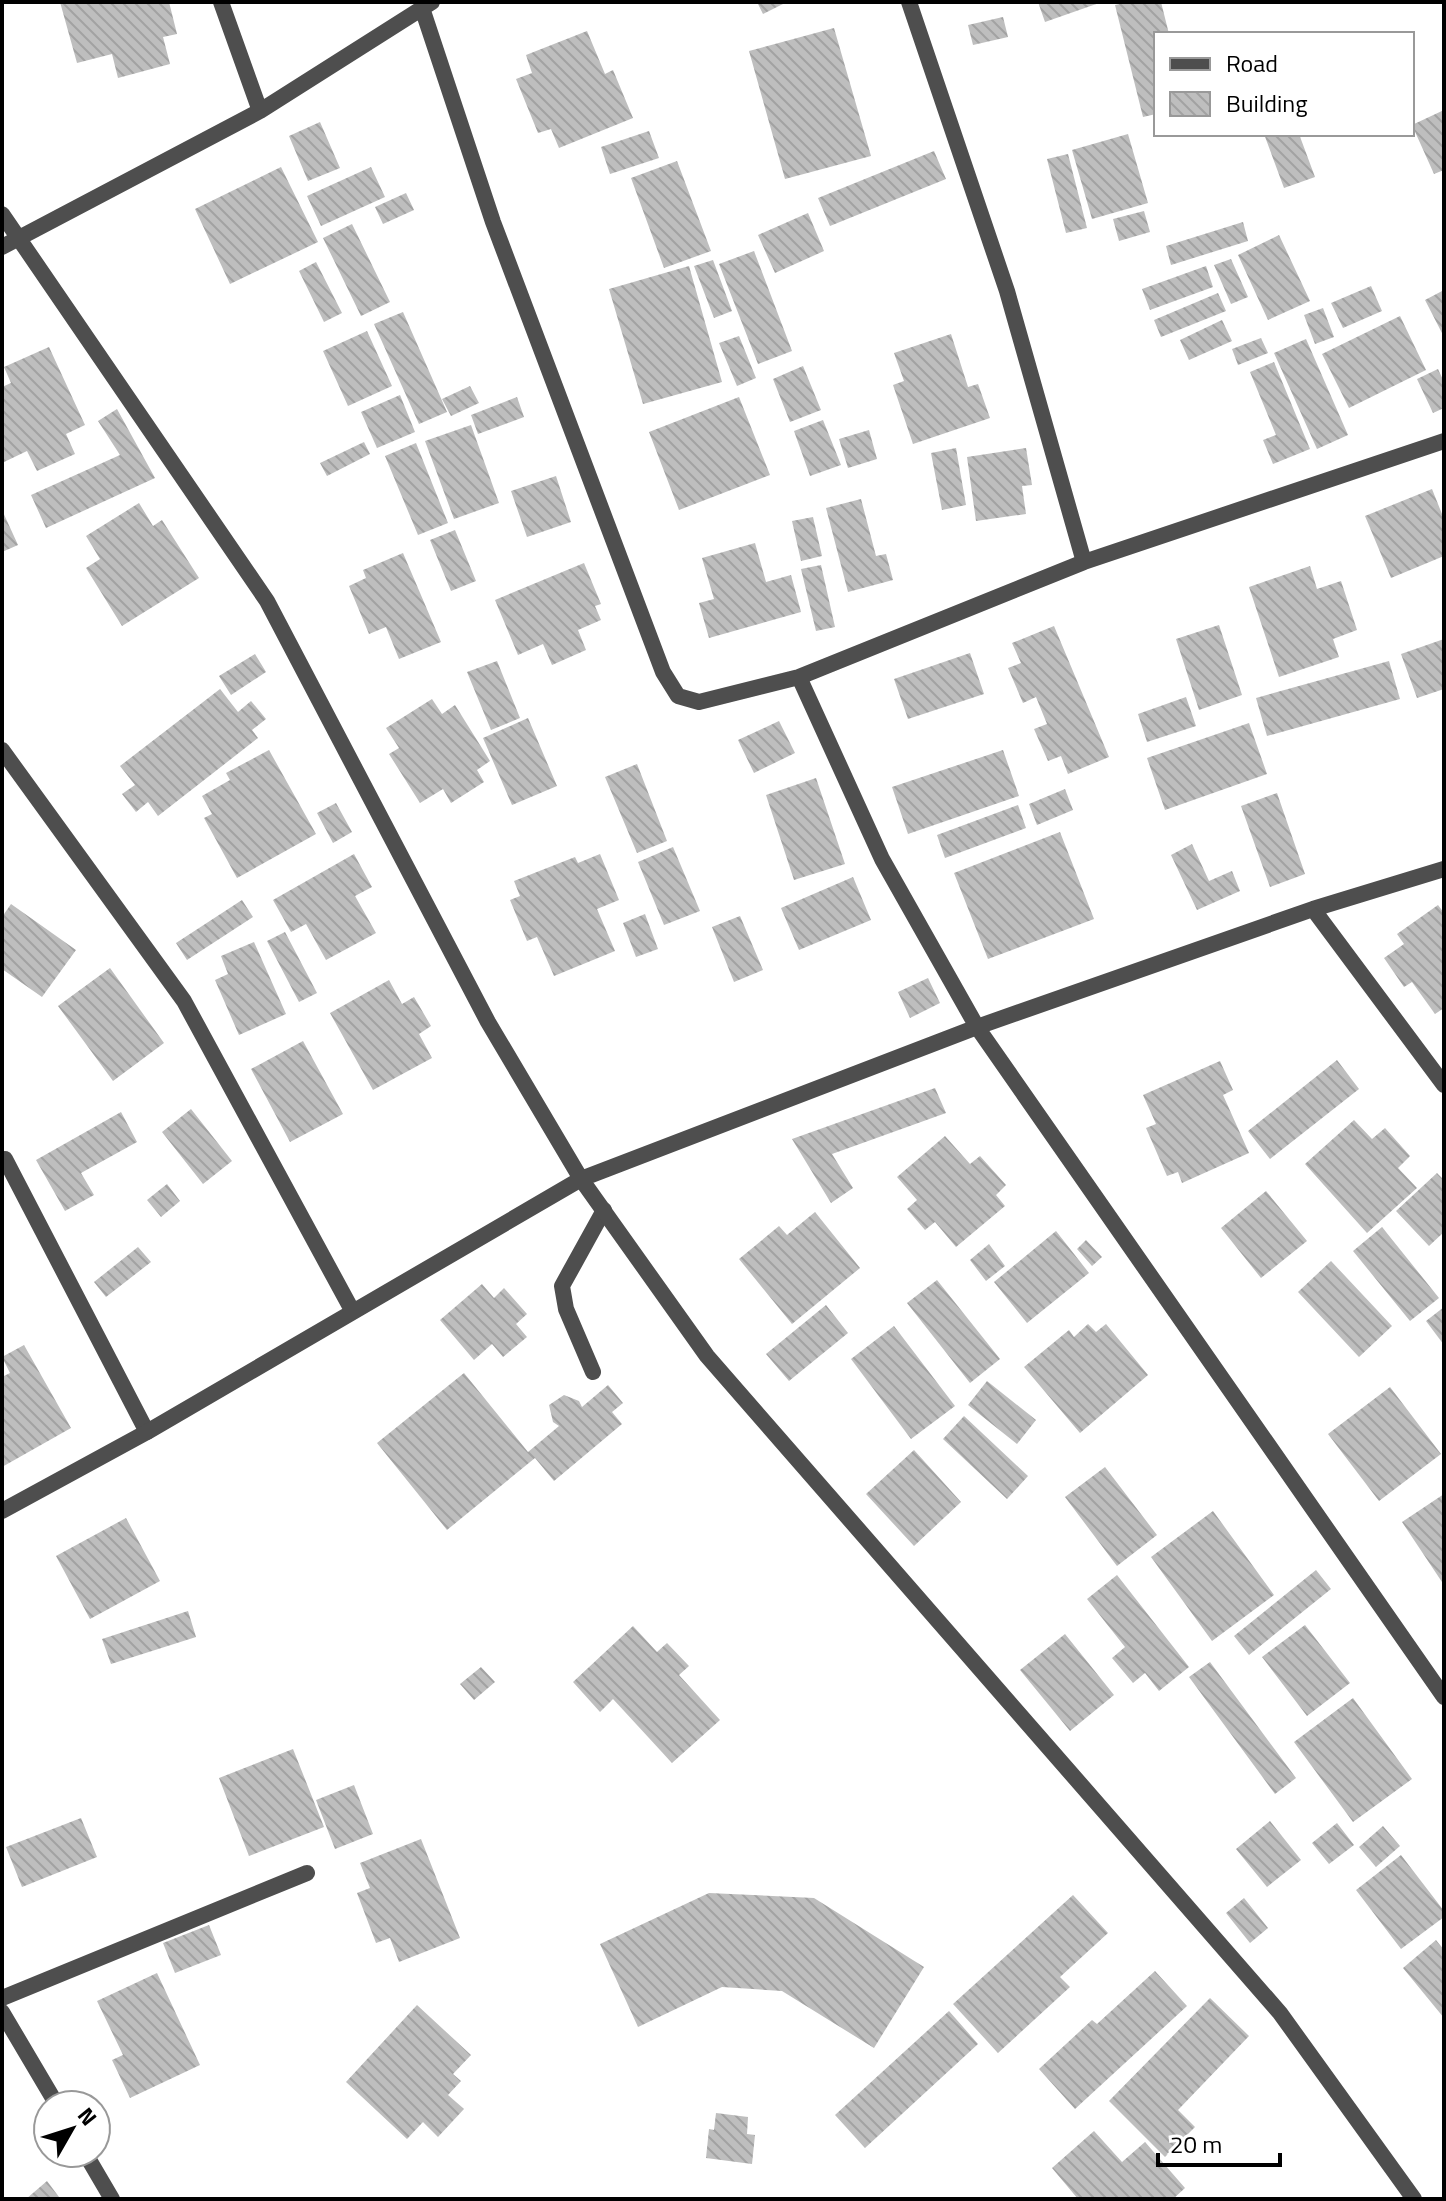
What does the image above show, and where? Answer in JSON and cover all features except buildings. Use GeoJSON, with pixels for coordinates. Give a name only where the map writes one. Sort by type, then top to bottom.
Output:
{"type":"FeatureCollection","features":[{"type":"Feature","properties":{"kind":"street"},"geometry":{"type":"LineString","coordinates":[[221,2],[260,111]]}},
{"type":"Feature","properties":{"kind":"street"},"geometry":{"type":"LineString","coordinates":[[909,2],[1007,291],[1084,562]]}},
{"type":"Feature","properties":{"kind":"street"},"geometry":{"type":"LineString","coordinates":[[2,247],[260,111],[427,5],[493,222],[663,672],[678,696],[699,702],[799,677],[1084,562],[1444,441]]}},
{"type":"Feature","properties":{"kind":"street"},"geometry":{"type":"LineString","coordinates":[[2,214],[267,601],[488,1022],[581,1179],[707,1356],[1280,2013],[1414,2199]]}},
{"type":"Feature","properties":{"kind":"street"},"geometry":{"type":"LineString","coordinates":[[799,677],[882,859],[977,1027],[1444,1697]]}},
{"type":"Feature","properties":{"kind":"street"},"geometry":{"type":"LineString","coordinates":[[2,750],[184,1001],[353,1312]]}},
{"type":"Feature","properties":{"kind":"street"},"geometry":{"type":"LineString","coordinates":[[2,1511],[147,1432],[581,1179],[977,1027],[1313,909],[1444,869]]}},
{"type":"Feature","properties":{"kind":"street"},"geometry":{"type":"LineString","coordinates":[[1313,909],[1444,1085]]}},
{"type":"Feature","properties":{"kind":"street"},"geometry":{"type":"LineString","coordinates":[[5,1159],[147,1432]]}},
{"type":"Feature","properties":{"kind":"street"},"geometry":{"type":"LineString","coordinates":[[593,1372],[566,1309],[562,1286],[604,1210]]}},
{"type":"Feature","properties":{"kind":"street"},"geometry":{"type":"LineString","coordinates":[[2,1998],[307,1873]]}},
{"type":"Feature","properties":{"kind":"street"},"geometry":{"type":"LineString","coordinates":[[2,2012],[48,2089]]}},
{"type":"Feature","properties":{"kind":"street"},"geometry":{"type":"LineString","coordinates":[[94,2169],[112,2199]]}}]}
